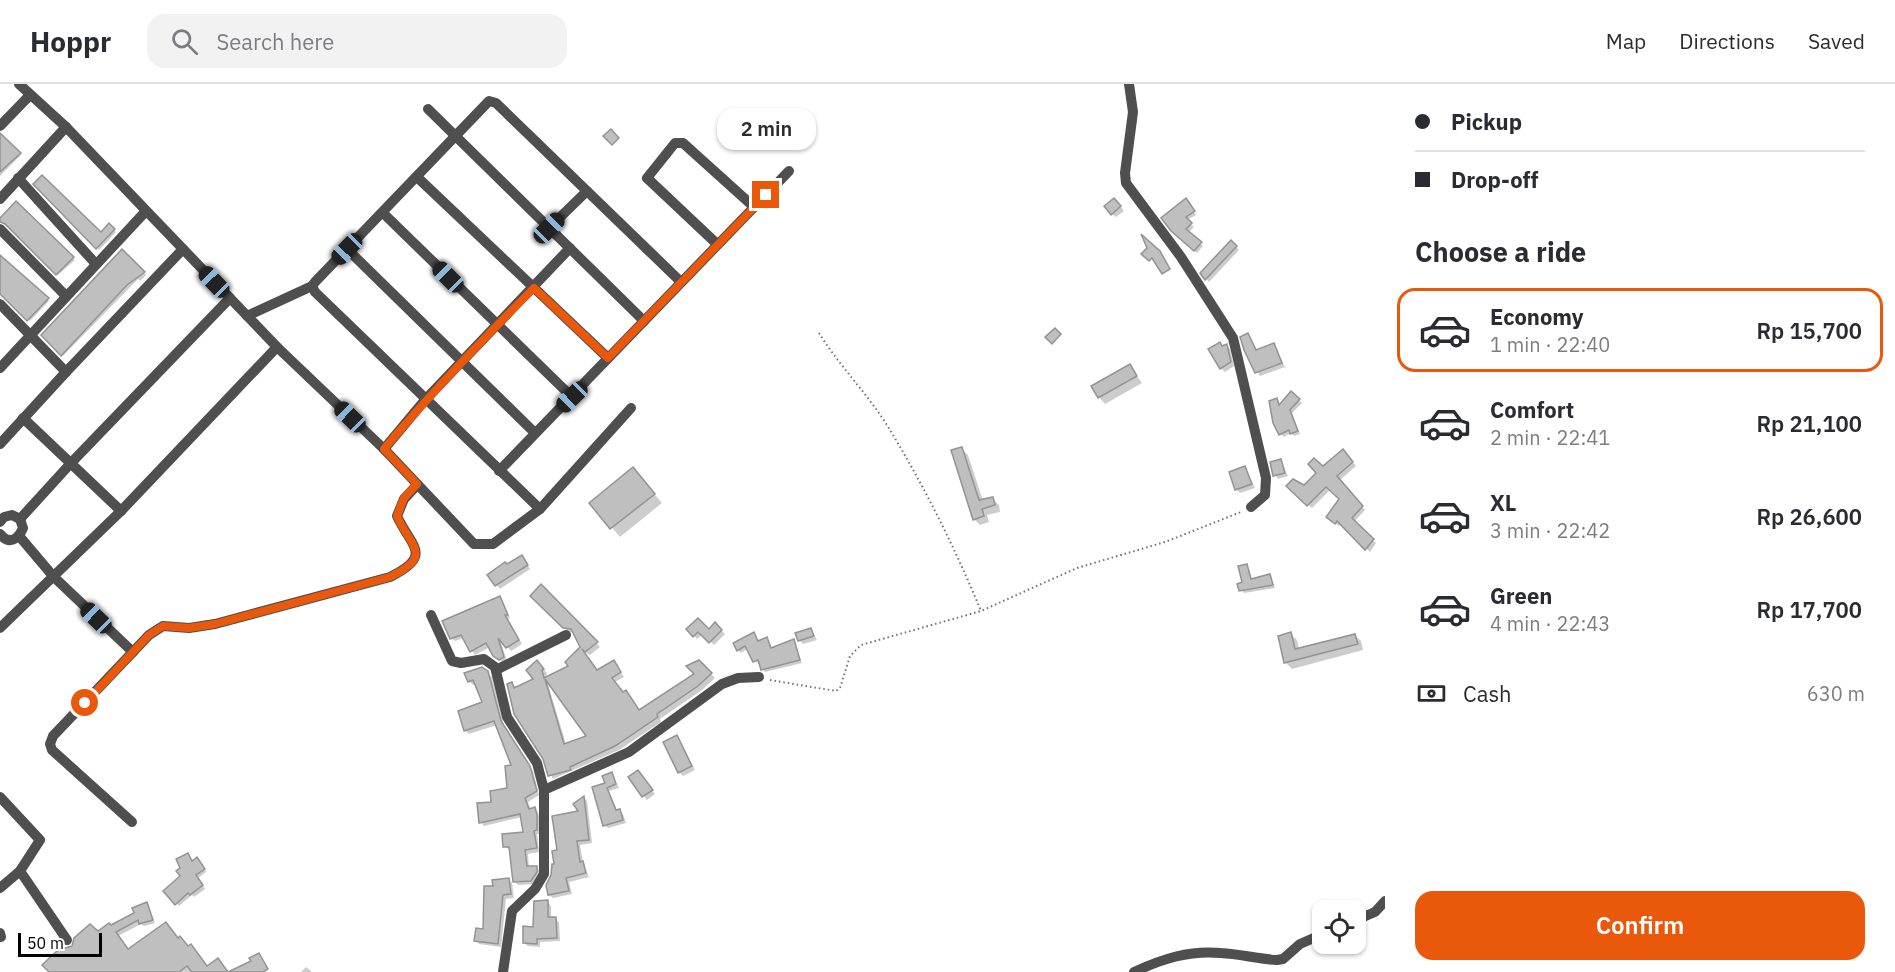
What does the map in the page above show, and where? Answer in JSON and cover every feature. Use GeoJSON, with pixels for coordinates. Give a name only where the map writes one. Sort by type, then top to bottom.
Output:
{"type":"FeatureCollection","features":[{"type":"Feature","properties":{"kind":"street"},"geometry":{"type":"LineString","coordinates":[[19,84],[66,127],[277,347],[384,449],[474,543],[483,545],[493,543],[540,509],[631,408]]}},
{"type":"Feature","properties":{"kind":"street"},"geometry":{"type":"LineString","coordinates":[[1129,84],[1133,112],[1125,173],[1126,183],[1180,257],[1237,347],[1266,478],[1265,495],[1251,507]]}},
{"type":"Feature","properties":{"kind":"street"},"geometry":{"type":"LineString","coordinates":[[0,126],[30,95]]}},
{"type":"Feature","properties":{"kind":"street"},"geometry":{"type":"LineString","coordinates":[[247,316],[312,286],[486,103],[493,101],[681,282]]}},
{"type":"Feature","properties":{"kind":"street"},"geometry":{"type":"LineString","coordinates":[[428,109],[644,321]]}},
{"type":"Feature","properties":{"kind":"street"},"geometry":{"type":"LineString","coordinates":[[0,199],[66,127]]}},
{"type":"Feature","properties":{"kind":"street"},"geometry":{"type":"LineString","coordinates":[[717,244],[647,178],[675,143],[683,143],[754,207]]}},
{"type":"Feature","properties":{"kind":"street"},"geometry":{"type":"LineString","coordinates":[[499,471],[789,171]]}},
{"type":"Feature","properties":{"kind":"street"},"geometry":{"type":"LineString","coordinates":[[417,177],[608,358]]}},
{"type":"Feature","properties":{"kind":"street"},"geometry":{"type":"LineString","coordinates":[[18,178],[95,263]]}},
{"type":"Feature","properties":{"kind":"street"},"geometry":{"type":"LineString","coordinates":[[549,228],[587,191]]}},
{"type":"Feature","properties":{"kind":"street"},"geometry":{"type":"LineString","coordinates":[[0,368],[31,336],[65,295],[146,211]]}},
{"type":"Feature","properties":{"kind":"street"},"geometry":{"type":"LineString","coordinates":[[383,213],[572,397]]}},
{"type":"Feature","properties":{"kind":"street"},"geometry":{"type":"LineString","coordinates":[[0,229],[65,295]]}},
{"type":"Feature","properties":{"kind":"street"},"geometry":{"type":"LineString","coordinates":[[384,449],[425,400],[570,248]]}},
{"type":"Feature","properties":{"kind":"street"},"geometry":{"type":"LineString","coordinates":[[0,444],[183,249]]}},
{"type":"Feature","properties":{"kind":"street"},"geometry":{"type":"LineString","coordinates":[[347,249],[535,433]]}},
{"type":"Feature","properties":{"kind":"street"},"geometry":{"type":"LineString","coordinates":[[312,286],[425,400],[540,509]]}},
{"type":"Feature","properties":{"kind":"street"},"geometry":{"type":"LineString","coordinates":[[20,519],[70,462],[230,298]]}},
{"type":"Feature","properties":{"kind":"street"},"geometry":{"type":"LineString","coordinates":[[0,304],[66,372]]}},
{"type":"Feature","properties":{"kind":"street"},"geometry":{"type":"LineString","coordinates":[[2,623],[121,511],[277,347]]}},
{"type":"Feature","properties":{"kind":"street"},"geometry":{"type":"LineString","coordinates":[[23,418],[121,511]]}},
{"type":"Feature","properties":{"kind":"street"},"geometry":{"type":"LineString","coordinates":[[132,822],[52,750],[50,744],[53,736],[149,635],[163,626],[189,628],[215,624],[390,577],[401,572],[410,565],[417,553],[416,547],[397,516],[404,498],[417,484]]}},
{"type":"Feature","properties":{"kind":"street"},"geometry":{"type":"LineString","coordinates":[[1,518],[12,515],[20,519],[23,528],[20,537],[12,541],[1,539]]}},
{"type":"Feature","properties":{"kind":"street"},"geometry":{"type":"LineString","coordinates":[[20,537],[53,576],[133,652]]}},
{"type":"Feature","properties":{"kind":"street"},"geometry":{"type":"LineString","coordinates":[[431,615],[452,661],[461,663],[484,659],[496,670],[507,717],[537,762],[544,790],[544,874],[536,889],[512,911],[503,972]]}},
{"type":"Feature","properties":{"kind":"street"},"geometry":{"type":"LineString","coordinates":[[496,670],[566,635]]}},
{"type":"Feature","properties":{"kind":"street"},"geometry":{"type":"LineString","coordinates":[[544,790],[629,752],[722,684],[738,678],[759,677]]}},
{"type":"Feature","properties":{"kind":"street"},"geometry":{"type":"LineString","coordinates":[[0,797],[40,840],[20,871],[5,885],[0,873]]}},
{"type":"Feature","properties":{"kind":"street"},"geometry":{"type":"LineString","coordinates":[[20,871],[67,940]]}},
{"type":"Feature","properties":{"kind":"street"},"geometry":{"type":"LineString","coordinates":[[1366,916],[1375,912],[1385,901]]}},
{"type":"Feature","properties":{"kind":"street"},"geometry":{"type":"LineString","coordinates":[[1134,972],[1157,961],[1186,953],[1220,952],[1283,959],[1300,944],[1312,939]]}},
{"type":"Feature","properties":{"kind":"path"},"geometry":{"type":"LineString","coordinates":[[819,333],[837,361],[889,428],[939,515],[981,611]]}},
{"type":"Feature","properties":{"kind":"path"},"geometry":{"type":"LineString","coordinates":[[759,677],[836,692],[840,688],[850,656],[861,645],[981,611],[1077,568],[1165,542],[1251,507]]}},
{"type":"Feature","properties":{"kind":"building"},"geometry":{"type":"Polygon","coordinates":[[[611,129],[619,138],[612,145],[603,136],[611,129]]]}},
{"type":"Feature","properties":{"kind":"building"},"geometry":{"type":"Polygon","coordinates":[[[0,133],[21,153],[0,172],[0,133]]]}},
{"type":"Feature","properties":{"kind":"building"},"geometry":{"type":"Polygon","coordinates":[[[42,175],[101,232],[109,223],[115,229],[96,249],[33,184],[42,175]]]}},
{"type":"Feature","properties":{"kind":"building"},"geometry":{"type":"Polygon","coordinates":[[[1114,198],[1121,206],[1111,215],[1104,206],[1114,198]]]}},
{"type":"Feature","properties":{"kind":"building"},"geometry":{"type":"Polygon","coordinates":[[[1186,198],[1195,211],[1186,217],[1192,223],[1186,229],[1202,242],[1194,251],[1171,231],[1161,218],[1186,198]]]}},
{"type":"Feature","properties":{"kind":"building"},"geometry":{"type":"Polygon","coordinates":[[[16,201],[74,257],[56,275],[5,224],[0,222],[0,218],[16,201]]]}},
{"type":"Feature","properties":{"kind":"building"},"geometry":{"type":"Polygon","coordinates":[[[1141,234],[1160,251],[1170,269],[1162,274],[1152,258],[1149,261],[1141,254],[1147,248],[1141,234]]]}},
{"type":"Feature","properties":{"kind":"building"},"geometry":{"type":"Polygon","coordinates":[[[1231,240],[1237,246],[1205,280],[1200,273],[1231,240]]]}},
{"type":"Feature","properties":{"kind":"building"},"geometry":{"type":"Polygon","coordinates":[[[122,249],[145,272],[127,285],[61,356],[41,335],[122,249]]]}},
{"type":"Feature","properties":{"kind":"building"},"geometry":{"type":"Polygon","coordinates":[[[0,255],[49,298],[27,321],[0,294],[0,255]]]}},
{"type":"Feature","properties":{"kind":"building"},"geometry":{"type":"Polygon","coordinates":[[[1055,328],[1061,334],[1052,344],[1045,337],[1055,328]]]}},
{"type":"Feature","properties":{"kind":"building"},"geometry":{"type":"Polygon","coordinates":[[[1248,333],[1256,350],[1274,343],[1282,363],[1255,373],[1240,337],[1248,333]]]}},
{"type":"Feature","properties":{"kind":"building"},"geometry":{"type":"Polygon","coordinates":[[[1220,342],[1222,346],[1227,344],[1231,362],[1220,369],[1208,349],[1220,342]]]}},
{"type":"Feature","properties":{"kind":"building"},"geometry":{"type":"Polygon","coordinates":[[[1130,364],[1137,376],[1098,398],[1091,386],[1130,364]]]}},
{"type":"Feature","properties":{"kind":"building"},"geometry":{"type":"Polygon","coordinates":[[[1291,391],[1300,399],[1290,410],[1298,431],[1290,434],[1289,430],[1279,435],[1273,423],[1269,401],[1277,398],[1279,405],[1291,391]]]}},
{"type":"Feature","properties":{"kind":"building"},"geometry":{"type":"Polygon","coordinates":[[[962,447],[979,500],[993,497],[995,505],[982,509],[984,516],[973,520],[951,450],[962,447]]]}},
{"type":"Feature","properties":{"kind":"building"},"geometry":{"type":"Polygon","coordinates":[[[1343,449],[1353,462],[1337,476],[1363,506],[1352,518],[1374,539],[1365,550],[1337,521],[1335,524],[1326,517],[1339,499],[1326,487],[1307,506],[1286,486],[1293,479],[1304,485],[1316,473],[1308,464],[1314,458],[1323,466],[1343,449]]]}},
{"type":"Feature","properties":{"kind":"building"},"geometry":{"type":"Polygon","coordinates":[[[1281,459],[1285,473],[1273,476],[1270,462],[1281,459]]]}},
{"type":"Feature","properties":{"kind":"building"},"geometry":{"type":"Polygon","coordinates":[[[1245,466],[1252,484],[1235,490],[1229,472],[1245,466]]]}},
{"type":"Feature","properties":{"kind":"building"},"geometry":{"type":"Polygon","coordinates":[[[633,467],[655,494],[610,529],[589,503],[633,467]]]}},
{"type":"Feature","properties":{"kind":"building"},"geometry":{"type":"Polygon","coordinates":[[[522,555],[528,565],[495,586],[487,575],[505,562],[507,564],[522,555]]]}},
{"type":"Feature","properties":{"kind":"building"},"geometry":{"type":"Polygon","coordinates":[[[1247,564],[1251,579],[1270,574],[1273,585],[1239,591],[1237,584],[1242,582],[1238,566],[1247,564]]]}},
{"type":"Feature","properties":{"kind":"building"},"geometry":{"type":"Polygon","coordinates":[[[541,584],[598,642],[585,652],[582,649],[597,670],[614,660],[621,672],[612,678],[623,692],[626,690],[639,710],[694,674],[686,666],[699,660],[712,673],[698,686],[657,714],[658,717],[615,746],[570,767],[571,770],[548,776],[543,759],[514,714],[507,684],[512,682],[514,688],[533,679],[526,670],[537,660],[544,669],[542,670],[544,678],[568,666],[565,662],[580,647],[571,629],[563,628],[530,596],[541,584]],[[545,679],[564,744],[586,736],[545,679]]]}},
{"type":"Feature","properties":{"kind":"building"},"geometry":{"type":"Polygon","coordinates":[[[500,596],[508,615],[505,615],[519,640],[506,648],[498,638],[504,657],[499,660],[493,656],[486,643],[470,652],[461,635],[450,639],[442,621],[500,596]]]}},
{"type":"Feature","properties":{"kind":"building"},"geometry":{"type":"Polygon","coordinates":[[[698,618],[709,629],[715,622],[722,630],[709,643],[698,632],[693,637],[686,629],[698,618]]]}},
{"type":"Feature","properties":{"kind":"building"},"geometry":{"type":"Polygon","coordinates":[[[811,628],[814,636],[798,641],[795,633],[811,628]]]}},
{"type":"Feature","properties":{"kind":"building"},"geometry":{"type":"Polygon","coordinates":[[[754,632],[758,641],[767,637],[771,648],[794,639],[800,660],[761,670],[758,660],[753,662],[745,646],[737,651],[733,643],[754,632]]]}},
{"type":"Feature","properties":{"kind":"building"},"geometry":{"type":"Polygon","coordinates":[[[1291,632],[1295,649],[1355,634],[1358,644],[1284,663],[1278,636],[1291,632]]]}},
{"type":"Feature","properties":{"kind":"building"},"geometry":{"type":"Polygon","coordinates":[[[482,667],[488,671],[501,721],[530,766],[537,791],[525,798],[529,809],[535,807],[537,815],[537,830],[534,831],[537,848],[525,850],[527,866],[537,866],[537,872],[531,881],[513,882],[509,847],[503,847],[502,834],[523,832],[520,814],[479,823],[477,803],[491,802],[490,791],[507,788],[505,766],[511,765],[494,721],[464,731],[458,711],[482,702],[473,680],[468,682],[464,673],[482,667]]]}},
{"type":"Feature","properties":{"kind":"building"},"geometry":{"type":"Polygon","coordinates":[[[677,735],[692,766],[678,773],[663,742],[677,735]]]}},
{"type":"Feature","properties":{"kind":"building"},"geometry":{"type":"Polygon","coordinates":[[[638,770],[653,790],[642,797],[628,777],[638,770]]]}},
{"type":"Feature","properties":{"kind":"building"},"geometry":{"type":"Polygon","coordinates":[[[612,772],[616,784],[607,788],[616,810],[620,809],[623,820],[603,826],[592,787],[605,783],[602,776],[612,772]]]}},
{"type":"Feature","properties":{"kind":"building"},"geometry":{"type":"Polygon","coordinates":[[[584,796],[589,840],[577,841],[580,862],[583,861],[586,873],[566,878],[569,891],[548,895],[546,885],[551,875],[552,864],[554,864],[552,851],[557,850],[552,816],[578,811],[573,804],[584,796]]]}},
{"type":"Feature","properties":{"kind":"building"},"geometry":{"type":"Polygon","coordinates":[[[188,853],[192,861],[197,857],[205,869],[196,875],[203,885],[190,895],[188,893],[175,905],[163,891],[180,876],[176,871],[180,868],[176,859],[188,853]]]}},
{"type":"Feature","properties":{"kind":"building"},"geometry":{"type":"Polygon","coordinates":[[[509,878],[511,894],[503,895],[498,944],[474,941],[476,928],[483,929],[484,886],[493,886],[492,880],[509,878]]]}},
{"type":"Feature","properties":{"kind":"building"},"geometry":{"type":"Polygon","coordinates":[[[548,900],[548,917],[556,917],[557,938],[537,939],[537,944],[523,943],[523,926],[533,927],[534,901],[548,900]]]}},
{"type":"Feature","properties":{"kind":"building"},"geometry":{"type":"Polygon","coordinates":[[[147,902],[153,920],[139,924],[138,920],[116,932],[128,949],[166,922],[178,938],[180,936],[188,946],[191,944],[207,966],[218,958],[228,972],[192,972],[187,966],[179,972],[49,972],[42,965],[58,950],[72,946],[74,938],[90,924],[98,931],[109,923],[111,925],[134,913],[132,908],[147,902]]]}},
{"type":"Feature","properties":{"kind":"building"},"geometry":{"type":"Polygon","coordinates":[[[259,953],[268,969],[263,972],[228,972],[251,961],[249,958],[259,953]]]}},
{"type":"Feature","properties":{"kind":"route"},"geometry":{"type":"LineString","coordinates":[[85,703],[149,635],[163,626],[189,628],[215,624],[390,577],[401,572],[410,565],[417,553],[416,547],[400,525],[397,516],[398,509],[404,498],[417,484],[384,449],[425,400],[497,325],[534,288],[608,358],[766,195]]}}]}
